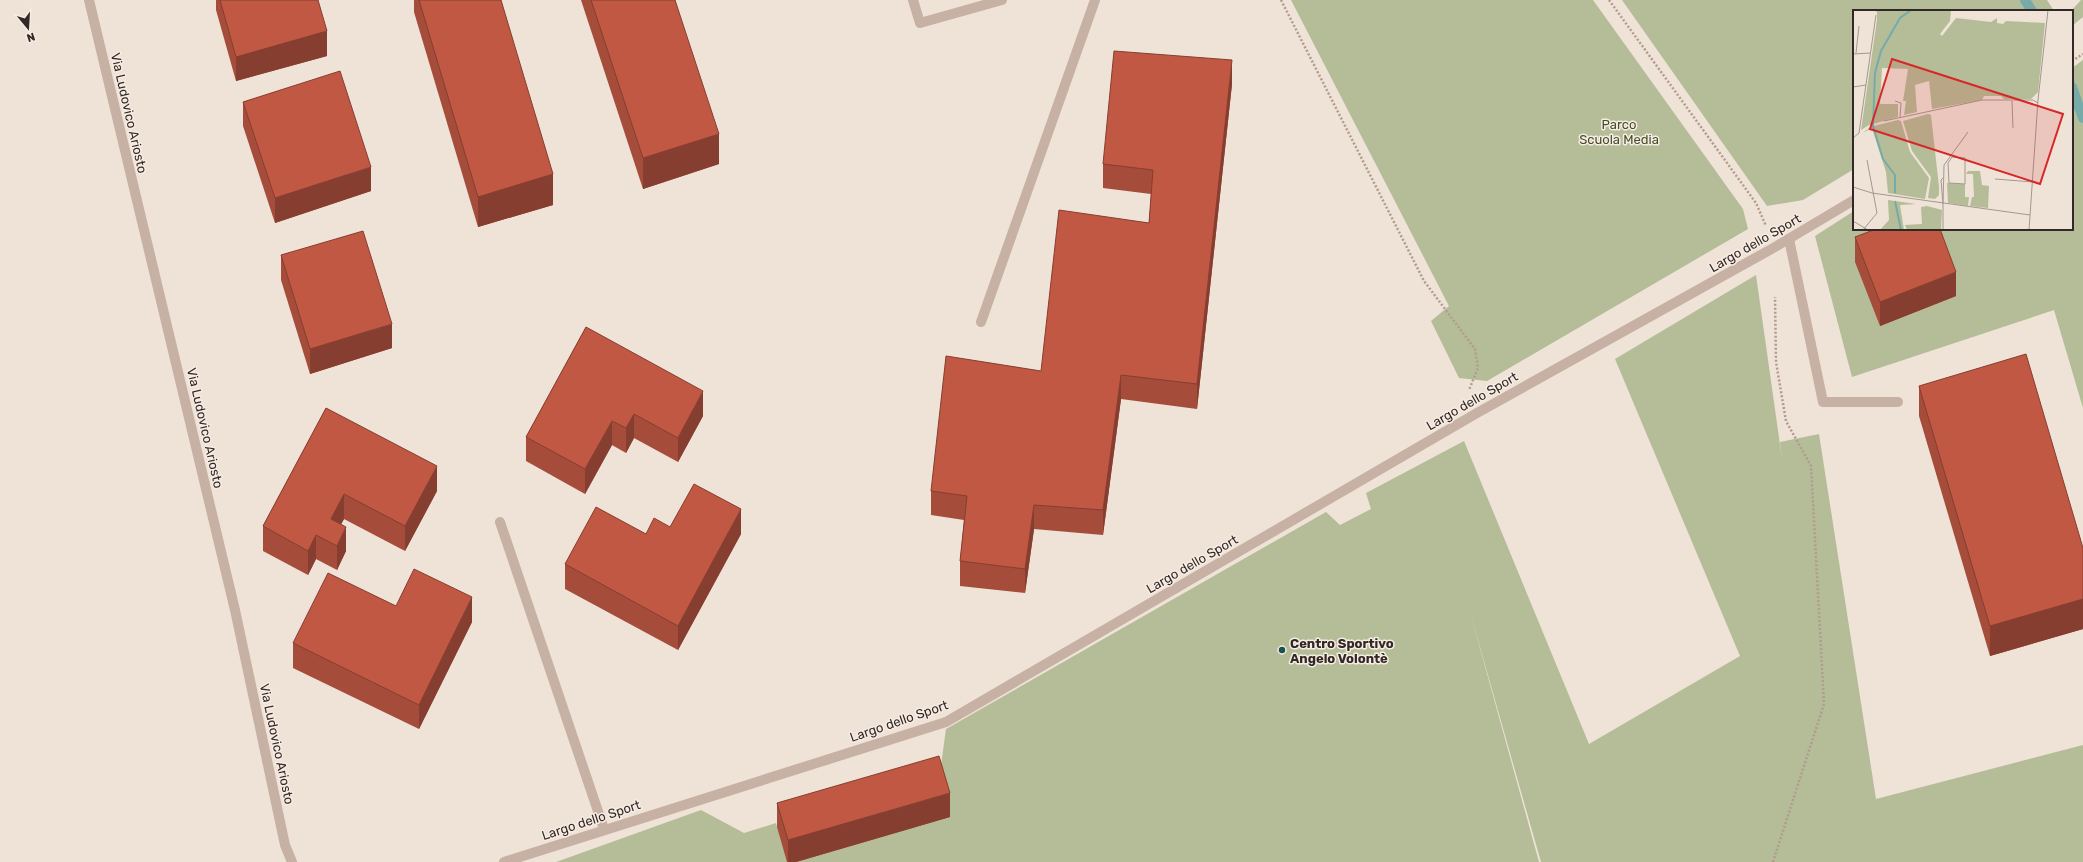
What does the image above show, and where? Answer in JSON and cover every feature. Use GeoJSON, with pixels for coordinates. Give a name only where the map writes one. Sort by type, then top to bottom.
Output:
{"type":"FeatureCollection","features":[{"type":"Feature","properties":{"kind":"street","name":"Via Ludovico Ariosto"},"geometry":{"type":"LineString","coordinates":[[89,0],[233,602],[285,845],[292,862]]}},
{"type":"Feature","properties":{"kind":"street"},"geometry":{"type":"LineString","coordinates":[[913,0],[920,23],[1002,0]]}},
{"type":"Feature","properties":{"kind":"street"},"geometry":{"type":"LineString","coordinates":[[981,322],[1095,0]]}},
{"type":"Feature","properties":{"kind":"street","name":"Largo dello Sport"},"geometry":{"type":"LineString","coordinates":[[504,862],[604,829],[946,722],[1477,413],[1775,247],[1853,201]]}},
{"type":"Feature","properties":{"kind":"street"},"geometry":{"type":"LineString","coordinates":[[1789,239],[1823,402],[1898,402]]}},
{"type":"Feature","properties":{"kind":"street"},"geometry":{"type":"LineString","coordinates":[[500,522],[604,829]]}},
{"type":"Feature","properties":{"kind":"path"},"geometry":{"type":"LineString","coordinates":[[1281,0],[1424,281],[1475,349],[1478,368],[1469,388],[1477,413]]}},
{"type":"Feature","properties":{"kind":"path"},"geometry":{"type":"LineString","coordinates":[[1609,0],[1756,203],[1775,247]]}},
{"type":"Feature","properties":{"kind":"path"},"geometry":{"type":"LineString","coordinates":[[2073,60],[2083,54]]}},
{"type":"Feature","properties":{"kind":"path"},"geometry":{"type":"LineString","coordinates":[[1773,862],[1824,704],[1811,466],[1786,421],[1776,362],[1775,293]]}},
{"type":"Feature","properties":{"kind":"green space","name":"Parco Scuola Media"},"geometry":{"type":"Polygon","coordinates":[[[1291,0],[1593,0],[1743,209],[1748,229],[1487,381],[1459,378],[1431,321],[1449,306],[1291,0]]]}},
{"type":"Feature","properties":{"kind":"green space"},"geometry":{"type":"Polygon","coordinates":[[[1622,0],[2047,0],[2053,10],[1853,10],[1853,170],[1803,200],[1767,206],[1622,0]]]}},
{"type":"Feature","properties":{"kind":"green space"},"geometry":{"type":"Polygon","coordinates":[[[2081,0],[2083,0],[2083,17],[2073,25],[2073,10],[2081,0]]]}},
{"type":"Feature","properties":{"kind":"green space"},"geometry":{"type":"Polygon","coordinates":[[[2083,60],[2083,408],[2054,310],[1852,377],[1815,236],[1853,212],[1853,230],[2073,230],[2073,67],[2083,60]]]}},
{"type":"Feature","properties":{"kind":"green space"},"geometry":{"type":"Polygon","coordinates":[[[1756,275],[1782,459],[1780,442],[1819,434],[1876,799],[2083,745],[2083,862],[1541,862],[1470,612],[1539,862],[556,862],[701,810],[744,833],[776,823],[777,827],[939,780],[946,729],[1326,512],[1340,525],[1371,509],[1366,493],[1464,441],[1589,744],[1740,656],[1615,359],[1756,275]]]}},
{"type":"Feature","properties":{"kind":"building"},"geometry":{"type":"Polygon","coordinates":[[[220,0],[318,0],[327,31],[236,57],[220,0]]]}},
{"type":"Feature","properties":{"kind":"building"},"geometry":{"type":"Polygon","coordinates":[[[419,0],[501,0],[553,174],[478,197],[419,0]]]}},
{"type":"Feature","properties":{"kind":"building"},"geometry":{"type":"Polygon","coordinates":[[[591,0],[675,0],[719,134],[643,158],[591,0]]]}},
{"type":"Feature","properties":{"kind":"building"},"geometry":{"type":"Polygon","coordinates":[[[1114,51],[1232,60],[1197,384],[1121,375],[1103,510],[1034,505],[1025,569],[960,561],[967,496],[931,491],[946,356],[1041,371],[1059,210],[1149,223],[1153,170],[1103,164],[1114,51]]]}},
{"type":"Feature","properties":{"kind":"building"},"geometry":{"type":"Polygon","coordinates":[[[340,71],[371,167],[275,198],[243,102],[340,71]]]}},
{"type":"Feature","properties":{"kind":"building"},"geometry":{"type":"Polygon","coordinates":[[[1873,230],[1940,230],[1956,272],[1880,302],[1855,237],[1873,230]]]}},
{"type":"Feature","properties":{"kind":"building"},"geometry":{"type":"Polygon","coordinates":[[[363,231],[392,324],[310,349],[281,255],[363,231]]]}},
{"type":"Feature","properties":{"kind":"building"},"geometry":{"type":"Polygon","coordinates":[[[586,327],[703,391],[678,438],[634,414],[626,428],[612,421],[585,469],[526,437],[586,327]]]}},
{"type":"Feature","properties":{"kind":"building"},"geometry":{"type":"Polygon","coordinates":[[[2026,354],[2083,548],[2083,599],[1990,626],[1919,386],[2026,354]]]}},
{"type":"Feature","properties":{"kind":"building"},"geometry":{"type":"Polygon","coordinates":[[[326,408],[437,466],[405,526],[344,494],[331,519],[346,527],[337,546],[316,535],[308,551],[263,526],[326,408]]]}},
{"type":"Feature","properties":{"kind":"building"},"geometry":{"type":"Polygon","coordinates":[[[694,484],[741,509],[678,626],[565,564],[596,507],[646,534],[654,518],[670,527],[694,484]]]}},
{"type":"Feature","properties":{"kind":"building"},"geometry":{"type":"Polygon","coordinates":[[[414,569],[472,597],[419,705],[293,643],[328,573],[396,606],[414,569]]]}},
{"type":"Feature","properties":{"kind":"building"},"geometry":{"type":"Polygon","coordinates":[[[939,756],[950,793],[788,840],[777,803],[939,756]]]}},
{"type":"Feature","properties":{"kind":"waterway"},"geometry":{"type":"LineString","coordinates":[[2025,0],[2031,10]]}},
{"type":"Feature","properties":{"kind":"waterway"},"geometry":{"type":"LineString","coordinates":[[2073,90],[2083,118]]}},
{"type":"Feature","properties":{"kind":"place","name":"Centro Sportivo Angelo Volontè"},"geometry":{"type":"Point","coordinates":[1282,650]}}]}
